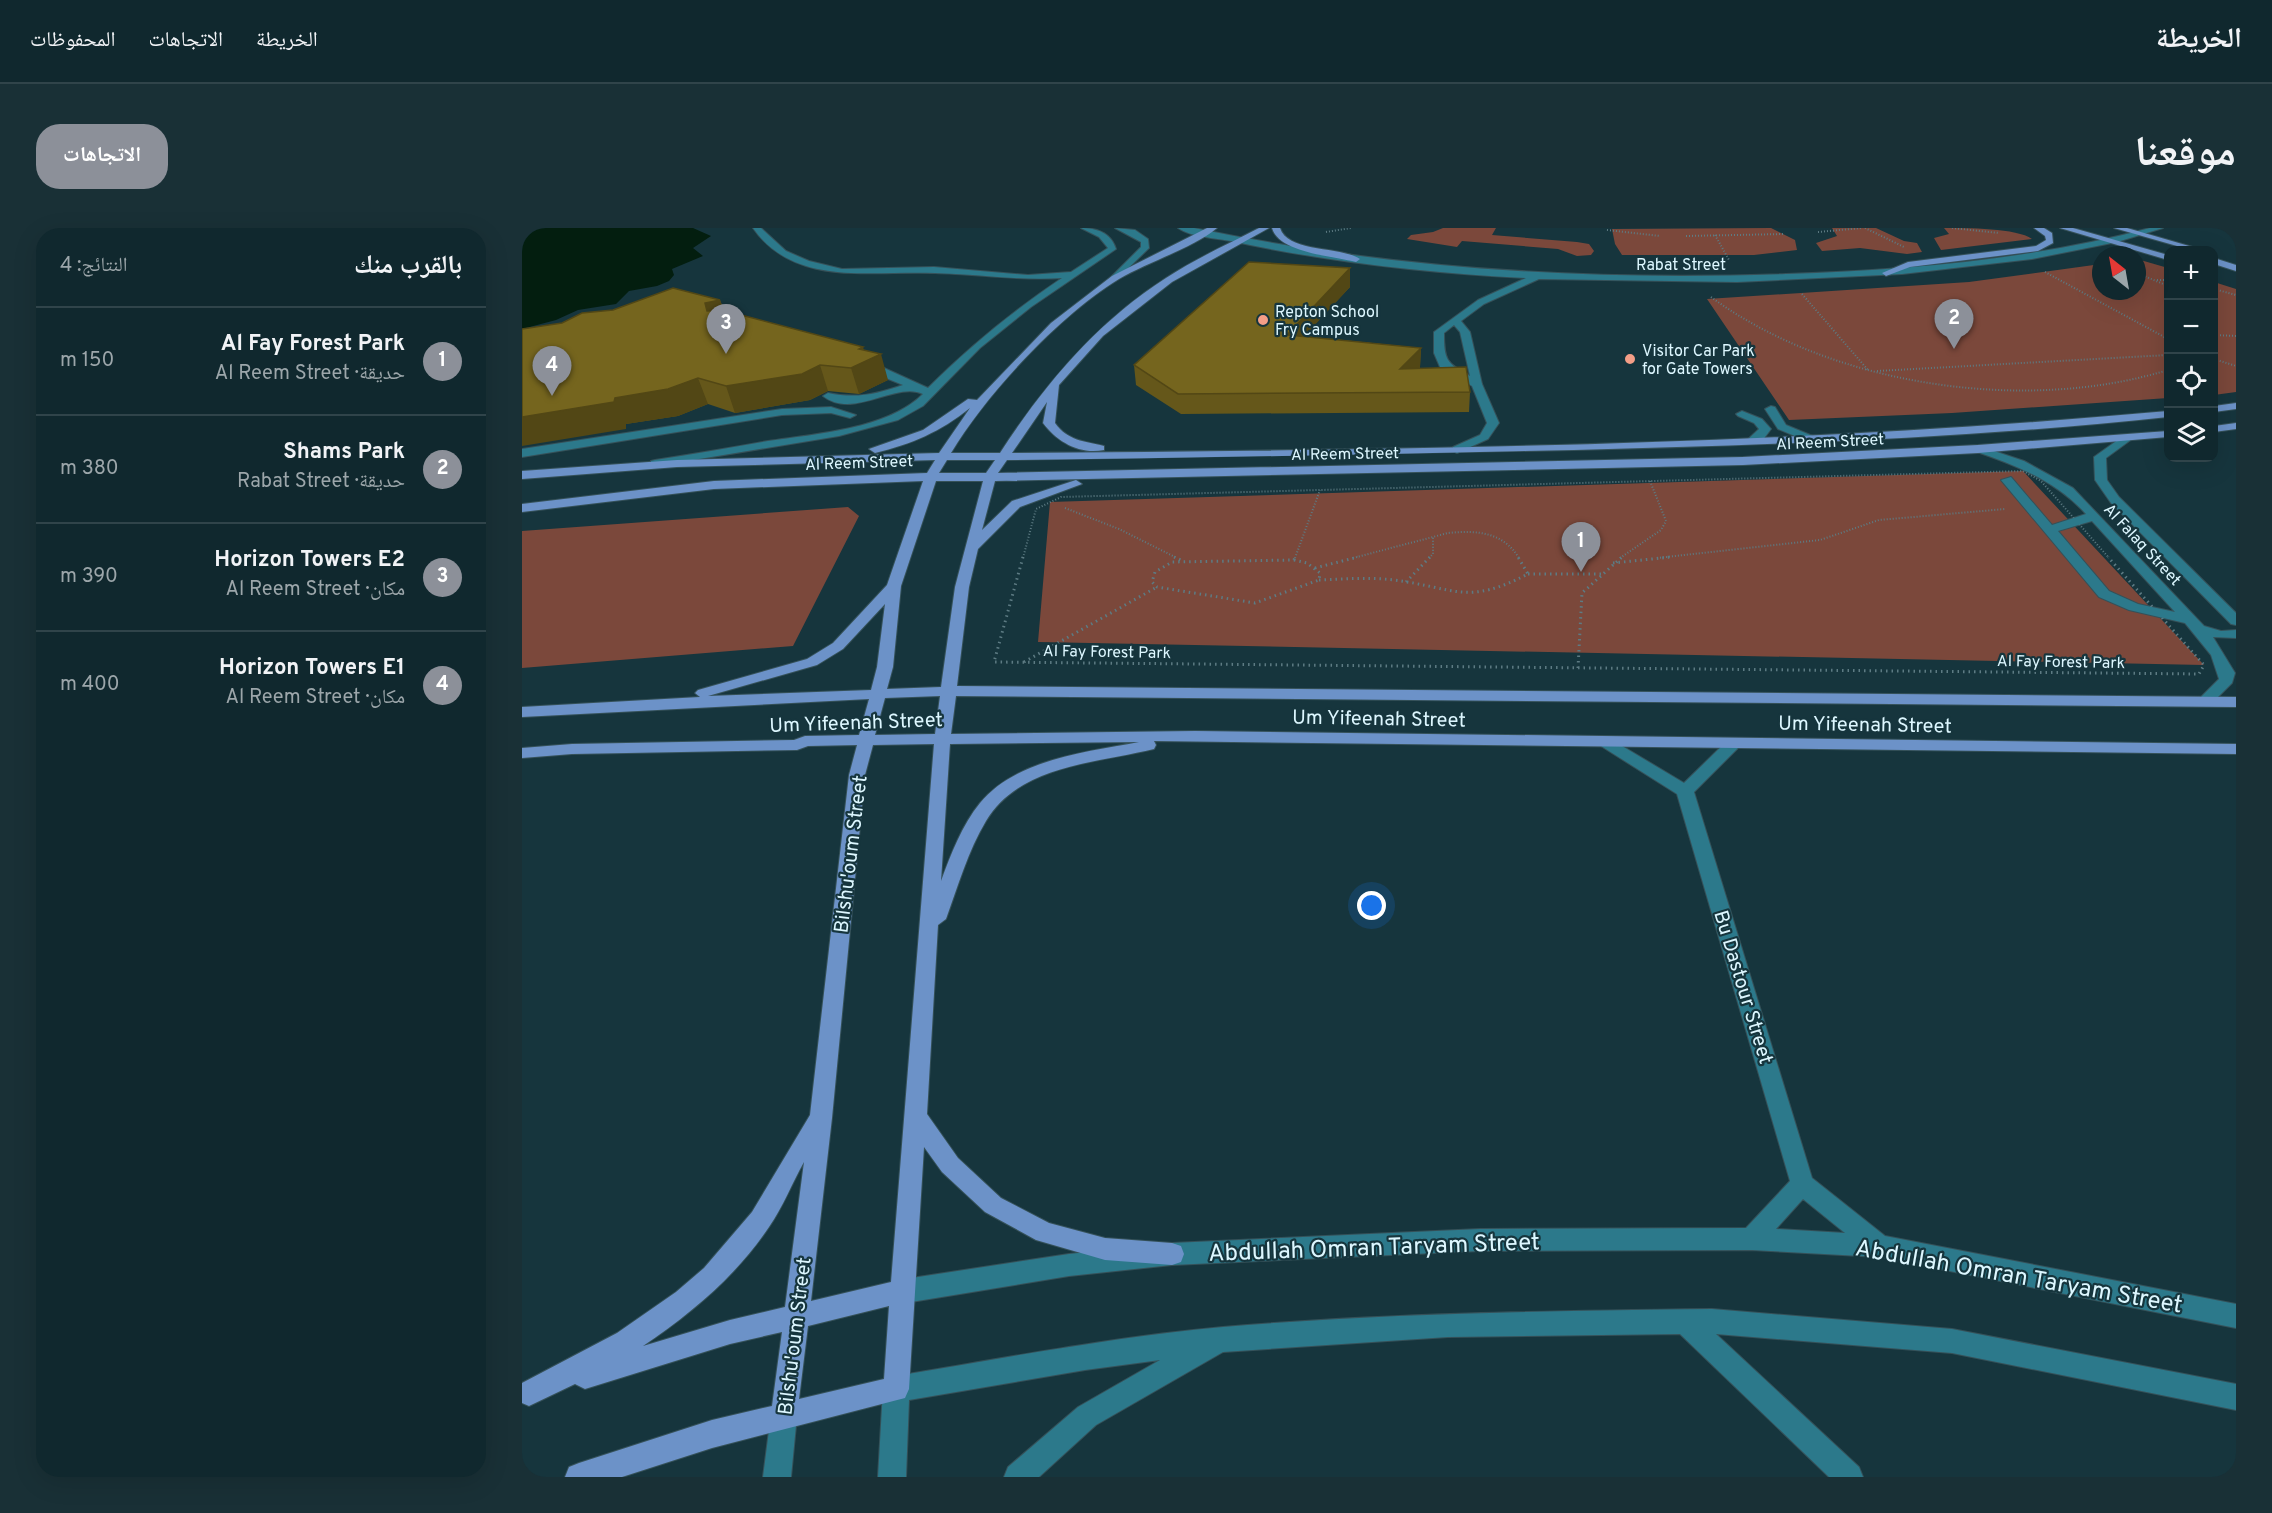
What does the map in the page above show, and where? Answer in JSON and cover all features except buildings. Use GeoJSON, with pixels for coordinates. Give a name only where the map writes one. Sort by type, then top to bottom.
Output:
{"type":"FeatureCollection","features":[{"type":"Feature","properties":{"kind":"main road","name":"Bilshu'oum Street"},"geometry":{"type":"LineString","coordinates":[[784,1415],[821,1118],[857,775],[885,667],[894,586],[931,477],[964,422],[1000,379],[1054,325],[1115,278],[1214,228]]}},
{"type":"Feature","properties":{"kind":"main road"},"geometry":{"type":"LineString","coordinates":[[579,1477],[712,1434],[896,1389],[905,1291],[942,740],[962,587],[969,551],[990,477],[1056,382],[1100,334],[1168,280],[1266,228]]}},
{"type":"Feature","properties":{"kind":"main road"},"geometry":{"type":"LineString","coordinates":[[1276,228],[1278,236],[1289,244],[1356,259]]}},
{"type":"Feature","properties":{"kind":"main road"},"geometry":{"type":"LineString","coordinates":[[1886,273],[1908,265],[2038,248],[2050,241],[2049,235],[2038,228]]}},
{"type":"Feature","properties":{"kind":"main road"},"geometry":{"type":"LineString","coordinates":[[2064,228],[2164,257]]}},
{"type":"Feature","properties":{"kind":"main road"},"geometry":{"type":"LineString","coordinates":[[2118,228],[2185,246]]}},
{"type":"Feature","properties":{"kind":"main road"},"geometry":{"type":"LineString","coordinates":[[1143,287],[1205,246],[1203,233]]}},
{"type":"Feature","properties":{"kind":"main road"},"geometry":{"type":"LineString","coordinates":[[2109,241],[2136,242],[2164,248]]}},
{"type":"Feature","properties":{"kind":"main road"},"geometry":{"type":"LineString","coordinates":[[2218,256],[2236,261]]}},
{"type":"Feature","properties":{"kind":"main road"},"geometry":{"type":"LineString","coordinates":[[2218,262],[2236,268]]}},
{"type":"Feature","properties":{"kind":"main road"},"geometry":{"type":"LineString","coordinates":[[2218,272],[2236,277]]}},
{"type":"Feature","properties":{"kind":"main road"},"geometry":{"type":"LineString","coordinates":[[1100,334],[1106,316]]}},
{"type":"Feature","properties":{"kind":"main road"},"geometry":{"type":"LineString","coordinates":[[768,460],[875,449],[909,442],[929,434],[1000,379]]}},
{"type":"Feature","properties":{"kind":"main road"},"geometry":{"type":"LineString","coordinates":[[1056,382],[1049,423],[1062,438],[1095,448],[1188,455]]}},
{"type":"Feature","properties":{"kind":"main road"},"geometry":{"type":"LineString","coordinates":[[2218,408],[2236,406]]}},
{"type":"Feature","properties":{"kind":"main road","name":"Al Reem Street"},"geometry":{"type":"LineString","coordinates":[[522,475],[655,464],[768,460],[945,456],[1188,455],[1811,439],[2032,428],[2164,415]]}},
{"type":"Feature","properties":{"kind":"main road"},"geometry":{"type":"LineString","coordinates":[[2218,428],[2236,426]]}},
{"type":"Feature","properties":{"kind":"main road","name":"Al Reem Street"},"geometry":{"type":"LineString","coordinates":[[522,508],[714,485],[889,476],[1186,474],[1719,462],[1978,449],[2164,435]]}},
{"type":"Feature","properties":{"kind":"main road"},"geometry":{"type":"LineString","coordinates":[[969,551],[1001,515],[1016,504],[1037,495],[1082,482],[1186,474]]}},
{"type":"Feature","properties":{"kind":"main road"},"geometry":{"type":"LineString","coordinates":[[663,703],[759,679],[812,662],[838,646],[894,586]]}},
{"type":"Feature","properties":{"kind":"main road","name":"Um Yifeenah Street"},"geometry":{"type":"LineString","coordinates":[[522,712],[663,703],[950,691],[2236,702]]}},
{"type":"Feature","properties":{"kind":"main road"},"geometry":{"type":"LineString","coordinates":[[929,935],[974,827],[988,805],[1017,782],[1075,760],[1195,736]]}},
{"type":"Feature","properties":{"kind":"main road","name":"Um Yifeenah Street"},"geometry":{"type":"LineString","coordinates":[[522,753],[572,749],[797,745],[805,741],[868,738],[942,740],[1195,736],[2231,750]]}},
{"type":"Feature","properties":{"kind":"main road"},"geometry":{"type":"LineString","coordinates":[[916,1117],[950,1165],[993,1205],[1044,1232],[1105,1249],[1172,1254]]}},
{"type":"Feature","properties":{"kind":"main road"},"geometry":{"type":"LineString","coordinates":[[526,1394],[599,1360],[660,1321],[713,1276],[760,1220],[821,1118]]}},
{"type":"Feature","properties":{"kind":"main road","name":"Abdullah Omran Taryam Street"},"geometry":{"type":"LineString","coordinates":[[526,1394],[730,1332],[905,1291]]}},
{"type":"Feature","properties":{"kind":"street"},"geometry":{"type":"LineString","coordinates":[[757,228],[773,247],[829,270],[867,273],[934,270],[1013,278],[1075,274]]}},
{"type":"Feature","properties":{"kind":"street"},"geometry":{"type":"LineString","coordinates":[[655,464],[851,430],[894,418],[920,404],[976,346],[1047,292],[1109,252],[1113,246],[1098,233],[1085,228]]}},
{"type":"Feature","properties":{"kind":"street"},"geometry":{"type":"LineString","coordinates":[[1115,278],[1145,248],[1145,241],[1119,228]]}},
{"type":"Feature","properties":{"kind":"street","name":"Rabat Street"},"geometry":{"type":"LineString","coordinates":[[1182,228],[1238,242],[1356,259],[1538,276],[1666,280],[1886,273],[2026,258],[2159,228]]}},
{"type":"Feature","properties":{"kind":"street"},"geometry":{"type":"LineString","coordinates":[[1477,384],[1445,367],[1439,352],[1439,332],[1481,302],[1538,276]]}},
{"type":"Feature","properties":{"kind":"street"},"geometry":{"type":"LineString","coordinates":[[1013,278],[1031,283],[1047,292]]}},
{"type":"Feature","properties":{"kind":"street"},"geometry":{"type":"LineString","coordinates":[[1455,320],[1465,332],[1477,384],[1493,423],[1484,437],[1456,449]]}},
{"type":"Feature","properties":{"kind":"street"},"geometry":{"type":"LineString","coordinates":[[846,360],[880,370],[910,386],[930,393]]}},
{"type":"Feature","properties":{"kind":"street"},"geometry":{"type":"LineString","coordinates":[[851,430],[854,423],[850,415],[823,397],[849,401],[868,400],[910,386]]}},
{"type":"Feature","properties":{"kind":"street"},"geometry":{"type":"LineString","coordinates":[[1771,409],[1782,427],[1811,439]]}},
{"type":"Feature","properties":{"kind":"street"},"geometry":{"type":"LineString","coordinates":[[522,453],[782,412],[831,410],[850,415]]}},
{"type":"Feature","properties":{"kind":"street"},"geometry":{"type":"LineString","coordinates":[[1742,414],[1758,421],[1765,429],[1758,439],[1752,441]]}},
{"type":"Feature","properties":{"kind":"street","name":"Al Falaq Street"},"geometry":{"type":"LineString","coordinates":[[2126,439],[2100,457],[2102,480],[2115,500],[2236,621]]}},
{"type":"Feature","properties":{"kind":"street","name":"Al Falaq Street"},"geometry":{"type":"LineString","coordinates":[[1978,449],[2041,470],[2080,500],[2194,625],[2218,654],[2227,673],[2227,680],[2204,702]]}},
{"type":"Feature","properties":{"kind":"street"},"geometry":{"type":"LineString","coordinates":[[2007,480],[2104,594],[2121,603],[2152,610],[2221,635],[2236,634]]}},
{"type":"Feature","properties":{"kind":"street"},"geometry":{"type":"LineString","coordinates":[[2080,500],[2095,496],[2115,500]]}},
{"type":"Feature","properties":{"kind":"street"},"geometry":{"type":"LineString","coordinates":[[2049,530],[2078,523],[2094,516]]}},
{"type":"Feature","properties":{"kind":"street"},"geometry":{"type":"LineString","coordinates":[[1607,742],[1685,790],[1734,744]]}},
{"type":"Feature","properties":{"kind":"street","name":"Bu Dastour Street"},"geometry":{"type":"LineString","coordinates":[[1685,790],[1802,1184]]}},
{"type":"Feature","properties":{"kind":"street"},"geometry":{"type":"LineString","coordinates":[[1752,1239],[1802,1184],[1879,1246]]}},
{"type":"Feature","properties":{"kind":"street","name":"Abdullah Omran Taryam Street"},"geometry":{"type":"LineString","coordinates":[[905,1291],[1069,1265],[1172,1254],[1479,1240],[1752,1239],[1879,1246],[2236,1316]]}},
{"type":"Feature","properties":{"kind":"street"},"geometry":{"type":"LineString","coordinates":[[892,1477],[896,1389],[1084,1357],[1222,1340],[1449,1325],[1712,1321],[1952,1341],[2236,1397]]}},
{"type":"Feature","properties":{"kind":"street"},"geometry":{"type":"LineString","coordinates":[[1685,1322],[1849,1477]]}},
{"type":"Feature","properties":{"kind":"street"},"geometry":{"type":"LineString","coordinates":[[1018,1477],[1087,1416],[1222,1340]]}},
{"type":"Feature","properties":{"kind":"street","name":"Bilshu'oum Street"},"geometry":{"type":"LineString","coordinates":[[777,1477],[784,1415]]}},
{"type":"Feature","properties":{"kind":"path"},"geometry":{"type":"LineString","coordinates":[[1818,232],[1863,228],[1907,248]]}},
{"type":"Feature","properties":{"kind":"path"},"geometry":{"type":"LineString","coordinates":[[1607,230],[1660,236]]}},
{"type":"Feature","properties":{"kind":"path"},"geometry":{"type":"LineString","coordinates":[[1715,234],[1733,265]]}},
{"type":"Feature","properties":{"kind":"path"},"geometry":{"type":"LineString","coordinates":[[1686,236],[1785,234]]}},
{"type":"Feature","properties":{"kind":"path"},"geometry":{"type":"LineString","coordinates":[[2039,269],[2164,336]]}},
{"type":"Feature","properties":{"kind":"path"},"geometry":{"type":"LineString","coordinates":[[2146,276],[2164,284]]}},
{"type":"Feature","properties":{"kind":"path"},"geometry":{"type":"LineString","coordinates":[[2156,280],[2164,280]]}},
{"type":"Feature","properties":{"kind":"path"},"geometry":{"type":"LineString","coordinates":[[1797,289],[1869,372]]}},
{"type":"Feature","properties":{"kind":"path"},"geometry":{"type":"LineString","coordinates":[[2218,290],[2236,296]]}},
{"type":"Feature","properties":{"kind":"path"},"geometry":{"type":"LineString","coordinates":[[1710,296],[1756,327],[1786,343],[1823,358],[1869,372],[1971,387],[2034,390],[2133,381],[2164,372]]}},
{"type":"Feature","properties":{"kind":"path"},"geometry":{"type":"LineString","coordinates":[[2218,335],[2236,336]]}},
{"type":"Feature","properties":{"kind":"path"},"geometry":{"type":"LineString","coordinates":[[1869,372],[2164,355]]}},
{"type":"Feature","properties":{"kind":"path"},"geometry":{"type":"LineString","coordinates":[[2218,360],[2236,366]]}},
{"type":"Feature","properties":{"kind":"path","name":"Al Fay Forest Park"},"geometry":{"type":"LineString","coordinates":[[2023,471],[2041,482],[2152,610],[2204,665],[2199,674],[994,662],[1036,509],[1061,497],[1650,481],[2023,471]]}},
{"type":"Feature","properties":{"kind":"path"},"geometry":{"type":"LineString","coordinates":[[1578,668],[1582,593],[1613,563],[1661,530],[1666,521],[1650,481]]}},
{"type":"Feature","properties":{"kind":"path"},"geometry":{"type":"LineString","coordinates":[[1294,560],[1320,490]]}},
{"type":"Feature","properties":{"kind":"path"},"geometry":{"type":"LineString","coordinates":[[1050,502],[1119,528],[1183,561]]}},
{"type":"Feature","properties":{"kind":"path"},"geometry":{"type":"LineString","coordinates":[[1613,563],[1811,541],[1879,520],[2030,508]]}},
{"type":"Feature","properties":{"kind":"path"},"geometry":{"type":"LineString","coordinates":[[1314,568],[1433,537],[1466,531],[1497,537],[1510,544],[1528,574]]}},
{"type":"Feature","properties":{"kind":"path"},"geometry":{"type":"LineString","coordinates":[[1406,583],[1433,554],[1433,537]]}},
{"type":"Feature","properties":{"kind":"path"},"geometry":{"type":"LineString","coordinates":[[1319,580],[1320,573],[1308,563],[1294,560],[1183,561],[1162,566],[1155,572],[1152,582],[1157,587],[1255,603],[1272,599],[1319,580],[1366,578],[1406,583],[1465,596],[1496,591],[1528,574],[1602,574]]}},
{"type":"Feature","properties":{"kind":"path"},"geometry":{"type":"LineString","coordinates":[[1023,663],[1157,587]]}},
{"type":"Feature","properties":{"kind":"shaded area"},"geometry":{"type":"Polygon","coordinates":[[[522,228],[693,228],[711,236],[693,248],[703,256],[672,269],[674,275],[669,281],[657,286],[629,291],[616,304],[578,310],[556,320],[522,329],[522,228]]]}},
{"type":"Feature","properties":{"kind":"shaded area"},"geometry":{"type":"Polygon","coordinates":[[[1443,228],[1496,228],[1492,235],[1577,242],[1589,244],[1594,251],[1591,255],[1577,256],[1558,249],[1462,241],[1457,247],[1407,239],[1411,235],[1443,228]]]}},
{"type":"Feature","properties":{"kind":"shaded area"},"geometry":{"type":"Polygon","coordinates":[[[1771,228],[1795,240],[1797,250],[1754,255],[1622,255],[1615,244],[1612,229],[1771,228]]]}},
{"type":"Feature","properties":{"kind":"shaded area"},"geometry":{"type":"Polygon","coordinates":[[[1832,228],[1876,228],[1904,241],[1917,243],[1922,252],[1907,254],[1860,248],[1822,251],[1816,243],[1837,236],[1832,228]]]}},
{"type":"Feature","properties":{"kind":"shaded area"},"geometry":{"type":"Polygon","coordinates":[[[1944,228],[2004,231],[2025,235],[2032,239],[1941,250],[1934,238],[1949,234],[1944,228]]]}},
{"type":"Feature","properties":{"kind":"shaded area"},"geometry":{"type":"Polygon","coordinates":[[[2146,262],[2164,267],[2164,398],[1952,413],[1789,420],[1707,299],[1969,282],[2092,265],[2092,300],[2146,300],[2146,262]]]}},
{"type":"Feature","properties":{"kind":"shaded area"},"geometry":{"type":"Polygon","coordinates":[[[2218,283],[2236,289],[2236,392],[2218,394],[2218,283]]]}},
{"type":"Feature","properties":{"kind":"shaded area"},"geometry":{"type":"Polygon","coordinates":[[[2023,471],[2204,665],[1038,642],[1050,502],[2023,471]]]}},
{"type":"Feature","properties":{"kind":"shaded area"},"geometry":{"type":"Polygon","coordinates":[[[848,507],[859,516],[793,646],[522,668],[522,531],[848,507]]]}},
{"type":"Feature","properties":{"kind":"place","name":"Repton School Fry Campus"},"geometry":{"type":"Point","coordinates":[1263,320]}},
{"type":"Feature","properties":{"kind":"place","name":"Shams Park"},"geometry":{"type":"Point","coordinates":[1954,349]}},
{"type":"Feature","properties":{"kind":"place","name":"Horizon Towers E2"},"geometry":{"type":"Point","coordinates":[726,354]}},
{"type":"Feature","properties":{"kind":"place","name":"Visitor Car Park for Gate Towers"},"geometry":{"type":"Point","coordinates":[1630,359]}},
{"type":"Feature","properties":{"kind":"place","name":"Horizon Towers E1"},"geometry":{"type":"Point","coordinates":[552,396]}},
{"type":"Feature","properties":{"kind":"place","name":"Al Fay Forest Park"},"geometry":{"type":"Point","coordinates":[1581,572]}}]}
